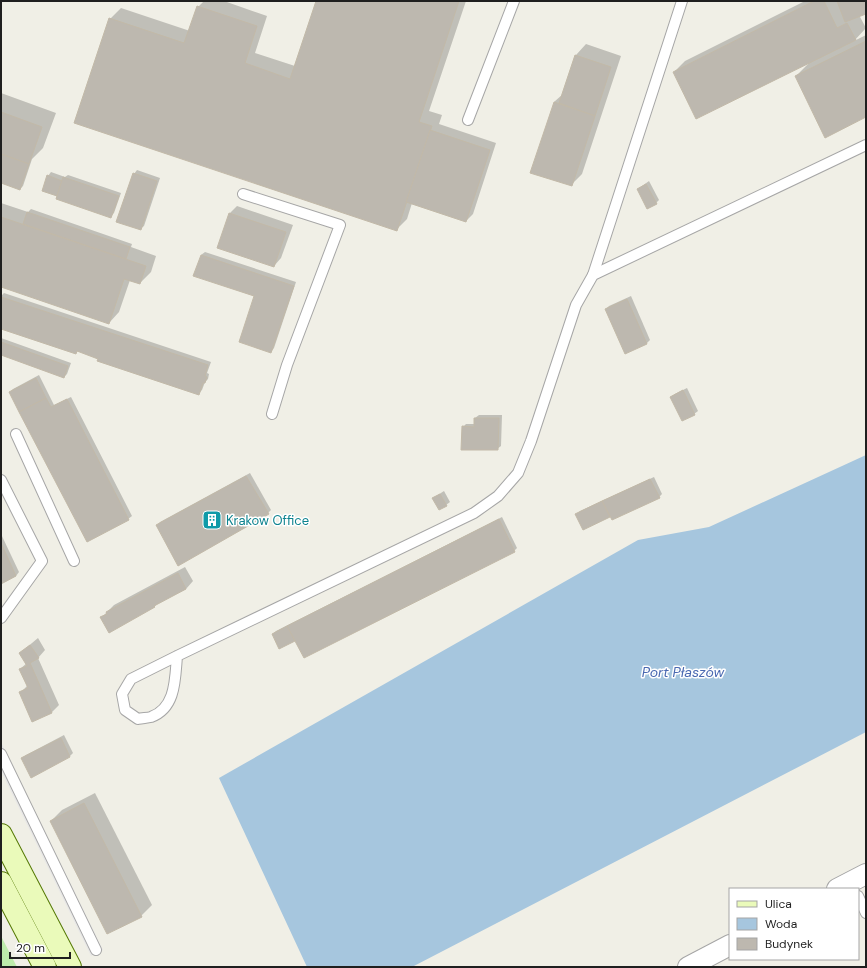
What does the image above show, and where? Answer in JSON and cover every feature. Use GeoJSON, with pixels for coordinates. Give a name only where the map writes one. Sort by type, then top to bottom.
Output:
{"type":"FeatureCollection","features":[{"type":"Feature","properties":{"kind":"main road"},"geometry":{"type":"LineString","coordinates":[[1,835],[70,967]]}},
{"type":"Feature","properties":{"kind":"main road"},"geometry":{"type":"LineString","coordinates":[[1,882],[45,967]]}},
{"type":"Feature","properties":{"kind":"street"},"geometry":{"type":"LineString","coordinates":[[688,967],[729,946]]}},
{"type":"Feature","properties":{"kind":"lane"},"geometry":{"type":"LineString","coordinates":[[468,120],[514,1]]}},
{"type":"Feature","properties":{"kind":"lane"},"geometry":{"type":"LineString","coordinates":[[177,656],[173,694],[165,708],[151,717],[138,719],[125,710],[122,694],[131,679],[177,656],[474,513],[498,496],[518,473],[531,441],[576,305],[593,275],[682,1]]}},
{"type":"Feature","properties":{"kind":"lane"},"geometry":{"type":"LineString","coordinates":[[593,275],[866,145]]}},
{"type":"Feature","properties":{"kind":"lane"},"geometry":{"type":"LineString","coordinates":[[243,194],[340,225],[287,365],[272,414]]}},
{"type":"Feature","properties":{"kind":"lane"},"geometry":{"type":"LineString","coordinates":[[16,434],[74,561]]}},
{"type":"Feature","properties":{"kind":"lane"},"geometry":{"type":"LineString","coordinates":[[1,480],[42,561],[1,618]]}},
{"type":"Feature","properties":{"kind":"lane"},"geometry":{"type":"LineString","coordinates":[[1,754],[96,950]]}},
{"type":"Feature","properties":{"kind":"lane"},"geometry":{"type":"LineString","coordinates":[[859,898],[866,913]]}},
{"type":"Feature","properties":{"kind":"green space"},"geometry":{"type":"Polygon","coordinates":[[[1,936],[17,967],[1,967],[1,936]]]}},
{"type":"Feature","properties":{"kind":"shaded area"},"geometry":{"type":"Polygon","coordinates":[[[1,742],[103,950],[91,956],[1,771],[1,742]]]}},
{"type":"Feature","properties":{"kind":"water","name":"Port Płaszów"},"geometry":{"type":"Polygon","coordinates":[[[866,455],[866,732],[412,967],[307,967],[219,778],[638,540],[709,527],[866,455]]]}},
{"type":"Feature","properties":{"kind":"building"},"geometry":{"type":"Polygon","coordinates":[[[316,1],[459,1],[419,122],[432,126],[397,231],[74,123],[109,18],[184,43],[197,6],[257,26],[245,63],[290,79],[316,1]]]}},
{"type":"Feature","properties":{"kind":"building"},"geometry":{"type":"Polygon","coordinates":[[[814,1],[824,1],[837,28],[847,23],[856,40],[696,119],[673,72],[814,1]]]}},
{"type":"Feature","properties":{"kind":"building"},"geometry":{"type":"Polygon","coordinates":[[[837,1],[866,1],[866,14],[845,22],[837,1]]]}},
{"type":"Feature","properties":{"kind":"building"},"geometry":{"type":"Polygon","coordinates":[[[866,41],[866,117],[825,138],[795,76],[866,41]]]}},
{"type":"Feature","properties":{"kind":"building"},"geometry":{"type":"Polygon","coordinates":[[[575,55],[611,67],[595,116],[559,103],[575,55]]]}},
{"type":"Feature","properties":{"kind":"building"},"geometry":{"type":"Polygon","coordinates":[[[554,102],[595,116],[572,186],[530,173],[554,102]]]}},
{"type":"Feature","properties":{"kind":"building"},"geometry":{"type":"Polygon","coordinates":[[[1,112],[42,127],[29,164],[1,154],[1,112]]]}},
{"type":"Feature","properties":{"kind":"building"},"geometry":{"type":"Polygon","coordinates":[[[430,130],[490,150],[466,222],[406,202],[430,130]]]}},
{"type":"Feature","properties":{"kind":"building"},"geometry":{"type":"Polygon","coordinates":[[[1,154],[29,164],[20,190],[1,183],[1,154]]]}},
{"type":"Feature","properties":{"kind":"building"},"geometry":{"type":"Polygon","coordinates":[[[133,173],[157,181],[141,230],[116,222],[133,173]]]}},
{"type":"Feature","properties":{"kind":"building"},"geometry":{"type":"Polygon","coordinates":[[[47,175],[62,181],[57,196],[42,191],[47,175]]]}},
{"type":"Feature","properties":{"kind":"building"},"geometry":{"type":"Polygon","coordinates":[[[63,177],[119,196],[111,218],[56,199],[63,177]]]}},
{"type":"Feature","properties":{"kind":"building"},"geometry":{"type":"Polygon","coordinates":[[[646,184],[657,204],[647,209],[637,189],[646,184]]]}},
{"type":"Feature","properties":{"kind":"building"},"geometry":{"type":"Polygon","coordinates":[[[27,212],[130,247],[126,259],[23,224],[27,212]]]}},
{"type":"Feature","properties":{"kind":"building"},"geometry":{"type":"Polygon","coordinates":[[[229,213],[286,232],[274,267],[217,248],[229,213]]]}},
{"type":"Feature","properties":{"kind":"building"},"geometry":{"type":"Polygon","coordinates":[[[1,217],[146,266],[140,284],[124,279],[109,324],[1,287],[1,217]]]}},
{"type":"Feature","properties":{"kind":"building"},"geometry":{"type":"Polygon","coordinates":[[[201,255],[294,286],[271,353],[239,342],[254,296],[193,276],[201,255]]]}},
{"type":"Feature","properties":{"kind":"building"},"geometry":{"type":"Polygon","coordinates":[[[1,297],[208,365],[205,383],[203,383],[199,395],[97,361],[98,359],[77,351],[76,354],[1,329],[1,297]]]}},
{"type":"Feature","properties":{"kind":"building"},"geometry":{"type":"Polygon","coordinates":[[[627,299],[647,344],[625,354],[605,309],[627,299]]]}},
{"type":"Feature","properties":{"kind":"building"},"geometry":{"type":"Polygon","coordinates":[[[1,342],[68,366],[64,378],[1,355],[1,342]]]}},
{"type":"Feature","properties":{"kind":"building"},"geometry":{"type":"Polygon","coordinates":[[[36,378],[46,398],[19,412],[9,392],[36,378]]]}},
{"type":"Feature","properties":{"kind":"building"},"geometry":{"type":"Polygon","coordinates":[[[683,390],[695,415],[682,421],[670,397],[683,390]]]}},
{"type":"Feature","properties":{"kind":"building"},"geometry":{"type":"Polygon","coordinates":[[[46,398],[51,407],[67,399],[129,520],[87,542],[19,412],[46,398]]]}},
{"type":"Feature","properties":{"kind":"building"},"geometry":{"type":"Polygon","coordinates":[[[474,418],[499,418],[498,450],[461,450],[462,426],[474,427],[474,418]]]}},
{"type":"Feature","properties":{"kind":"building","name":"Krakow Office"},"geometry":{"type":"Polygon","coordinates":[[[246,476],[269,514],[178,566],[156,525],[246,476]]]}},
{"type":"Feature","properties":{"kind":"building"},"geometry":{"type":"Polygon","coordinates":[[[650,479],[660,498],[612,520],[602,501],[650,479]]]}},
{"type":"Feature","properties":{"kind":"building"},"geometry":{"type":"Polygon","coordinates":[[[440,494],[447,506],[439,510],[432,498],[440,494]]]}},
{"type":"Feature","properties":{"kind":"building"},"geometry":{"type":"Polygon","coordinates":[[[602,501],[610,517],[583,530],[575,514],[602,501]]]}},
{"type":"Feature","properties":{"kind":"building"},"geometry":{"type":"Polygon","coordinates":[[[499,519],[515,552],[304,658],[287,626],[499,519]]]}},
{"type":"Feature","properties":{"kind":"building"},"geometry":{"type":"Polygon","coordinates":[[[1,543],[16,576],[1,584],[1,543]]]}},
{"type":"Feature","properties":{"kind":"building"},"geometry":{"type":"Polygon","coordinates":[[[178,573],[186,589],[109,633],[100,617],[107,614],[106,612],[178,573]]]}},
{"type":"Feature","properties":{"kind":"building"},"geometry":{"type":"Polygon","coordinates":[[[287,626],[295,641],[279,649],[272,634],[287,626]]]}},
{"type":"Feature","properties":{"kind":"building"},"geometry":{"type":"Polygon","coordinates":[[[30,645],[39,658],[30,663],[52,713],[32,722],[19,692],[28,688],[19,669],[27,666],[19,653],[30,645]]]}},
{"type":"Feature","properties":{"kind":"building"},"geometry":{"type":"Polygon","coordinates":[[[61,738],[70,757],[31,778],[21,758],[61,738]]]}},
{"type":"Feature","properties":{"kind":"building"},"geometry":{"type":"Polygon","coordinates":[[[84,803],[142,917],[107,934],[50,821],[84,803]]]}},
{"type":"Feature","properties":{"kind":"place","name":"Krakow Office"},"geometry":{"type":"Point","coordinates":[212,520]}}]}
